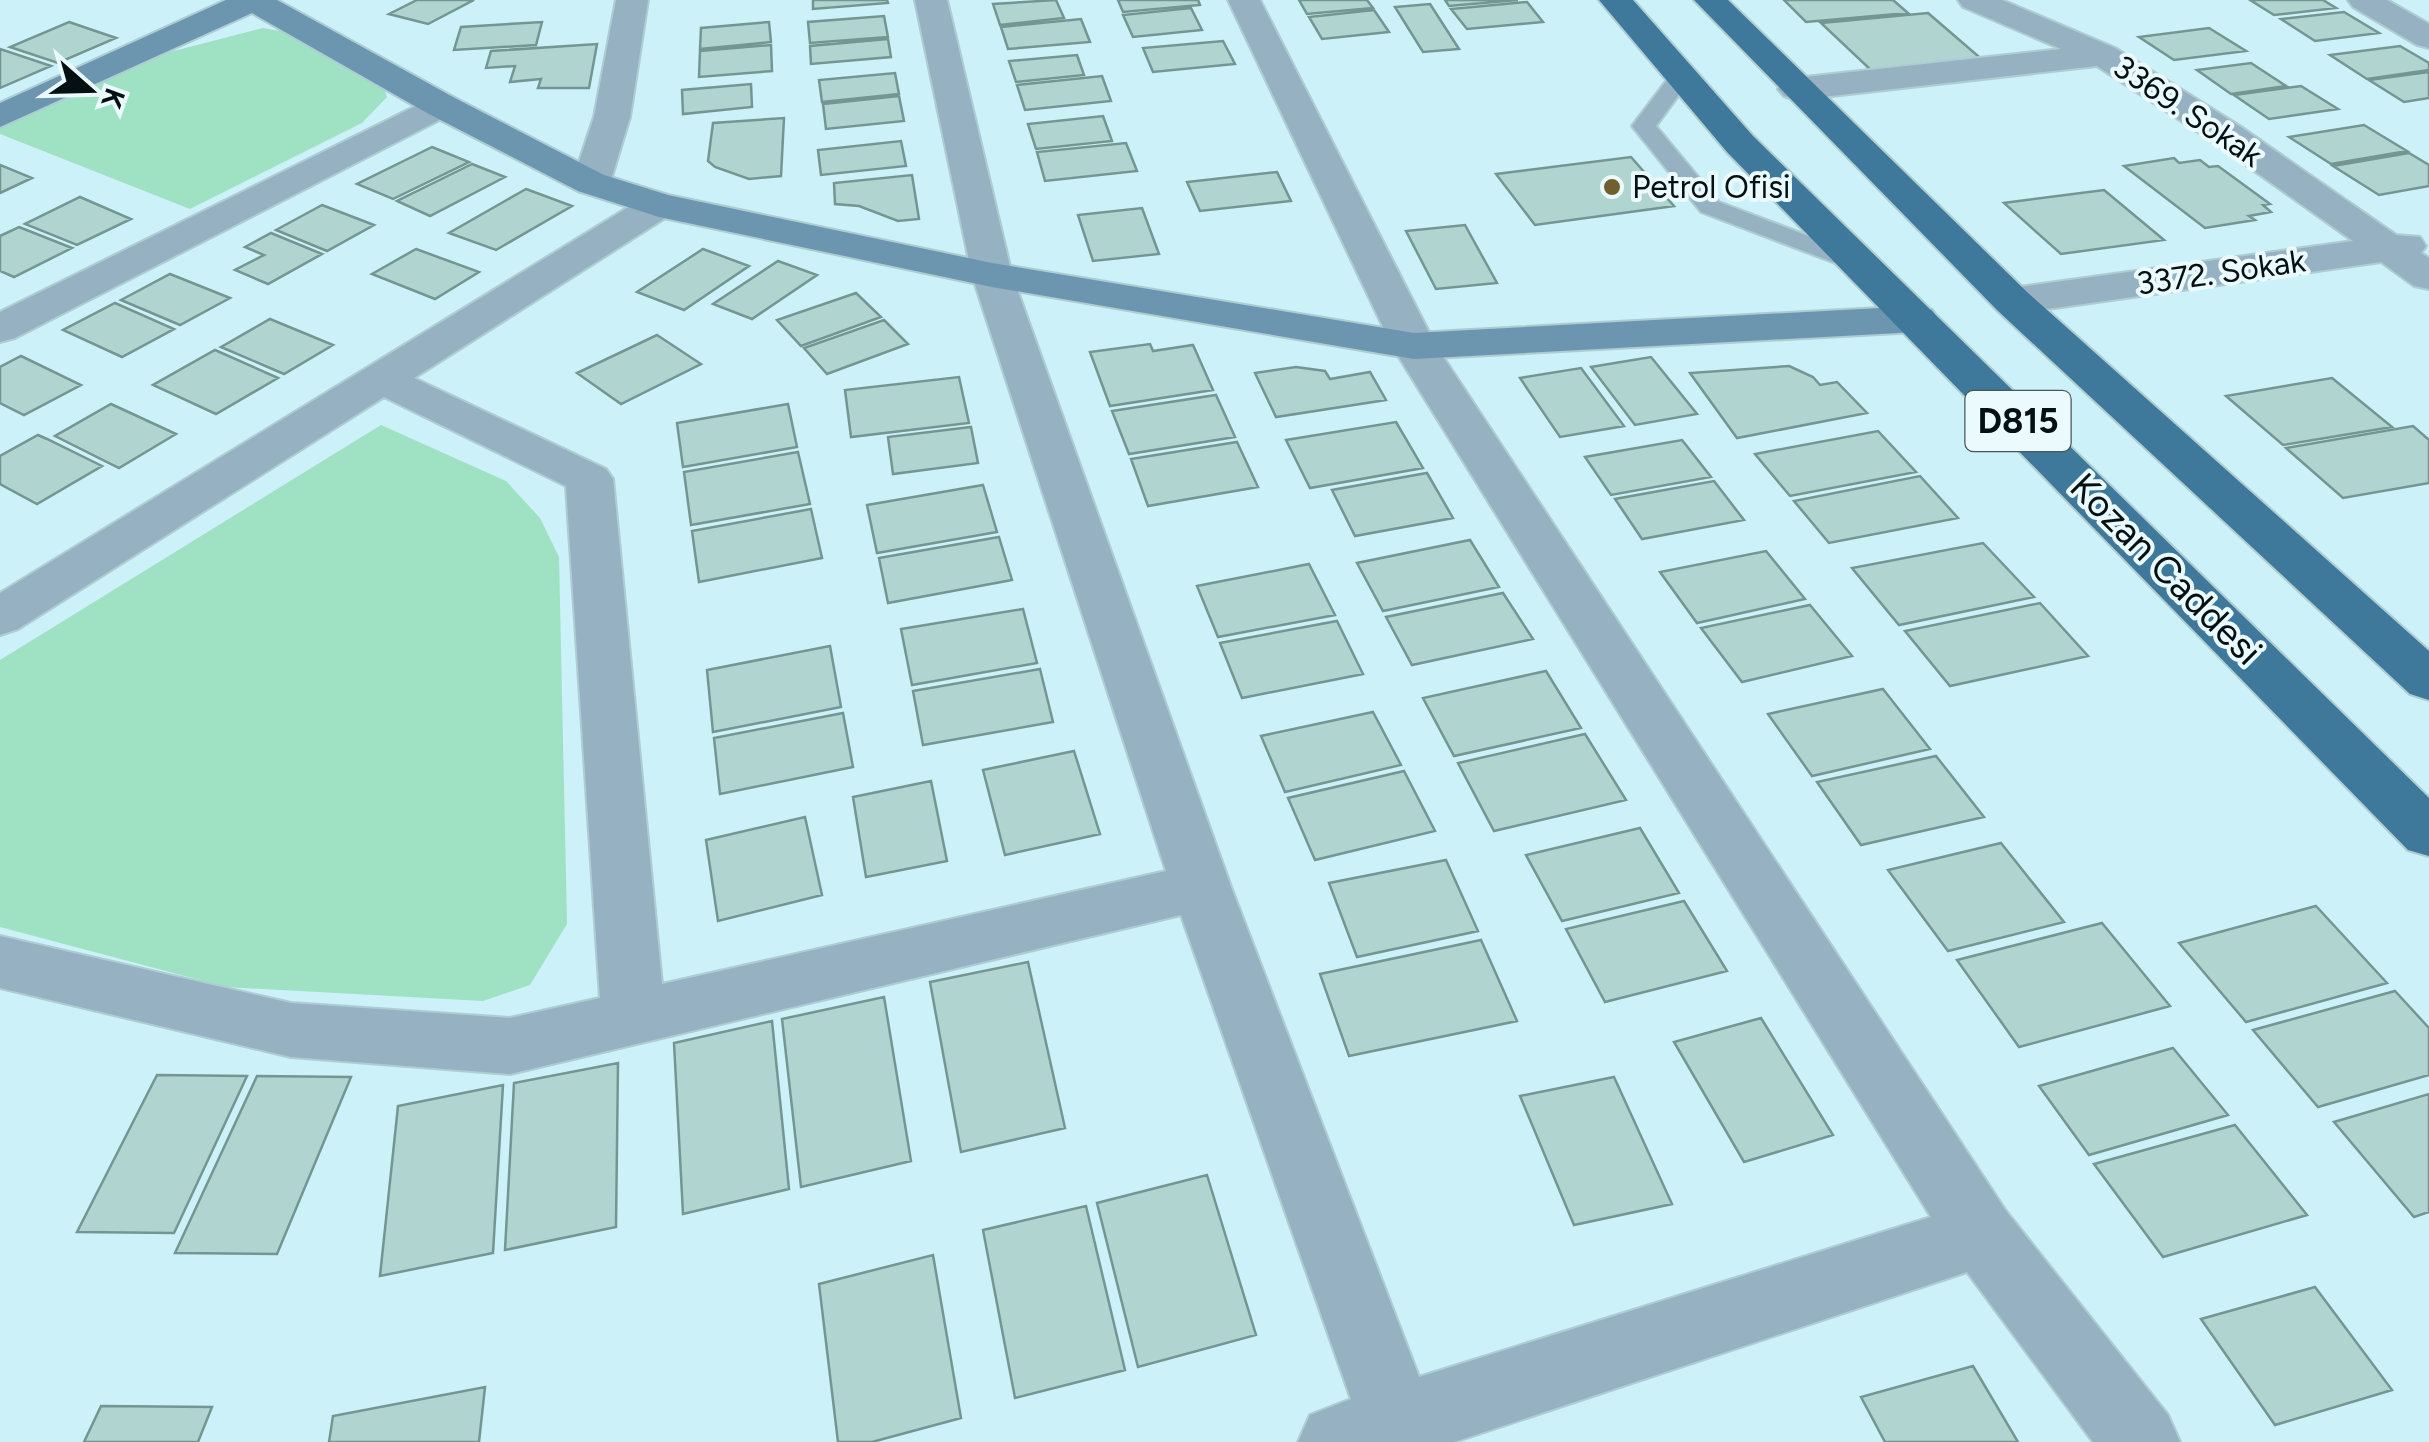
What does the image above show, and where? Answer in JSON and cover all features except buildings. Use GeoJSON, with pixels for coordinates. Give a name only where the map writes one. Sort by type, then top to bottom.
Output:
{"type":"FeatureCollection","features":[{"type":"Feature","properties":{"kind":"highway","name":"Kozan Caddesi"},"geometry":{"type":"LineString","coordinates":[[1615,0],[1740,144],[2429,834]]}},
{"type":"Feature","properties":{"kind":"highway","name":"D815"},"geometry":{"type":"LineString","coordinates":[[1710,0],[2012,300],[2429,681]]}},
{"type":"Feature","properties":{"kind":"main road"},"geometry":{"type":"LineString","coordinates":[[0,116],[254,0],[440,105],[591,183],[659,205],[992,275],[1414,346],[1916,319]]}},
{"type":"Feature","properties":{"kind":"street"},"geometry":{"type":"LineString","coordinates":[[591,183],[612,117],[632,0]]}},
{"type":"Feature","properties":{"kind":"street"},"geometry":{"type":"LineString","coordinates":[[931,0],[992,275],[1201,887],[1368,1432],[1982,1234]]}},
{"type":"Feature","properties":{"kind":"street"},"geometry":{"type":"LineString","coordinates":[[1244,0],[1414,346],[1982,1234],[2142,1442]]}},
{"type":"Feature","properties":{"kind":"street","name":"3369. Sokak"},"geometry":{"type":"LineString","coordinates":[[1977,0],[2104,55],[2228,136],[2429,277]]}},
{"type":"Feature","properties":{"kind":"street"},"geometry":{"type":"LineString","coordinates":[[2364,0],[2429,38]]}},
{"type":"Feature","properties":{"kind":"street"},"geometry":{"type":"LineString","coordinates":[[1796,89],[2104,55]]}},
{"type":"Feature","properties":{"kind":"street"},"geometry":{"type":"LineString","coordinates":[[0,329],[440,105]]}},
{"type":"Feature","properties":{"kind":"street"},"geometry":{"type":"LineString","coordinates":[[0,617],[659,205]]}},
{"type":"Feature","properties":{"kind":"street","name":"3372. Sokak"},"geometry":{"type":"LineString","coordinates":[[2012,300],[2429,242]]}},
{"type":"Feature","properties":{"kind":"street"},"geometry":{"type":"LineString","coordinates":[[380,378],[589,480],[634,1018]]}},
{"type":"Feature","properties":{"kind":"street"},"geometry":{"type":"LineString","coordinates":[[0,962],[291,1030],[510,1046],[1201,887]]}},
{"type":"Feature","properties":{"kind":"lane"},"geometry":{"type":"LineString","coordinates":[[1681,77],[1644,126],[1710,208],[1860,264]]}},
{"type":"Feature","properties":{"kind":"green space"},"geometry":{"type":"Polygon","coordinates":[[[263,28],[286,32],[384,88],[387,97],[362,123],[190,209],[0,134],[0,123],[170,52],[263,28]]]}},
{"type":"Feature","properties":{"kind":"green space"},"geometry":{"type":"Polygon","coordinates":[[[381,425],[506,481],[540,518],[559,557],[567,924],[530,985],[483,1001],[226,987],[0,927],[0,660],[381,425]]]}},
{"type":"Feature","properties":{"kind":"place","name":"Petrol Ofisi"},"geometry":{"type":"Point","coordinates":[1612,187]}}]}
